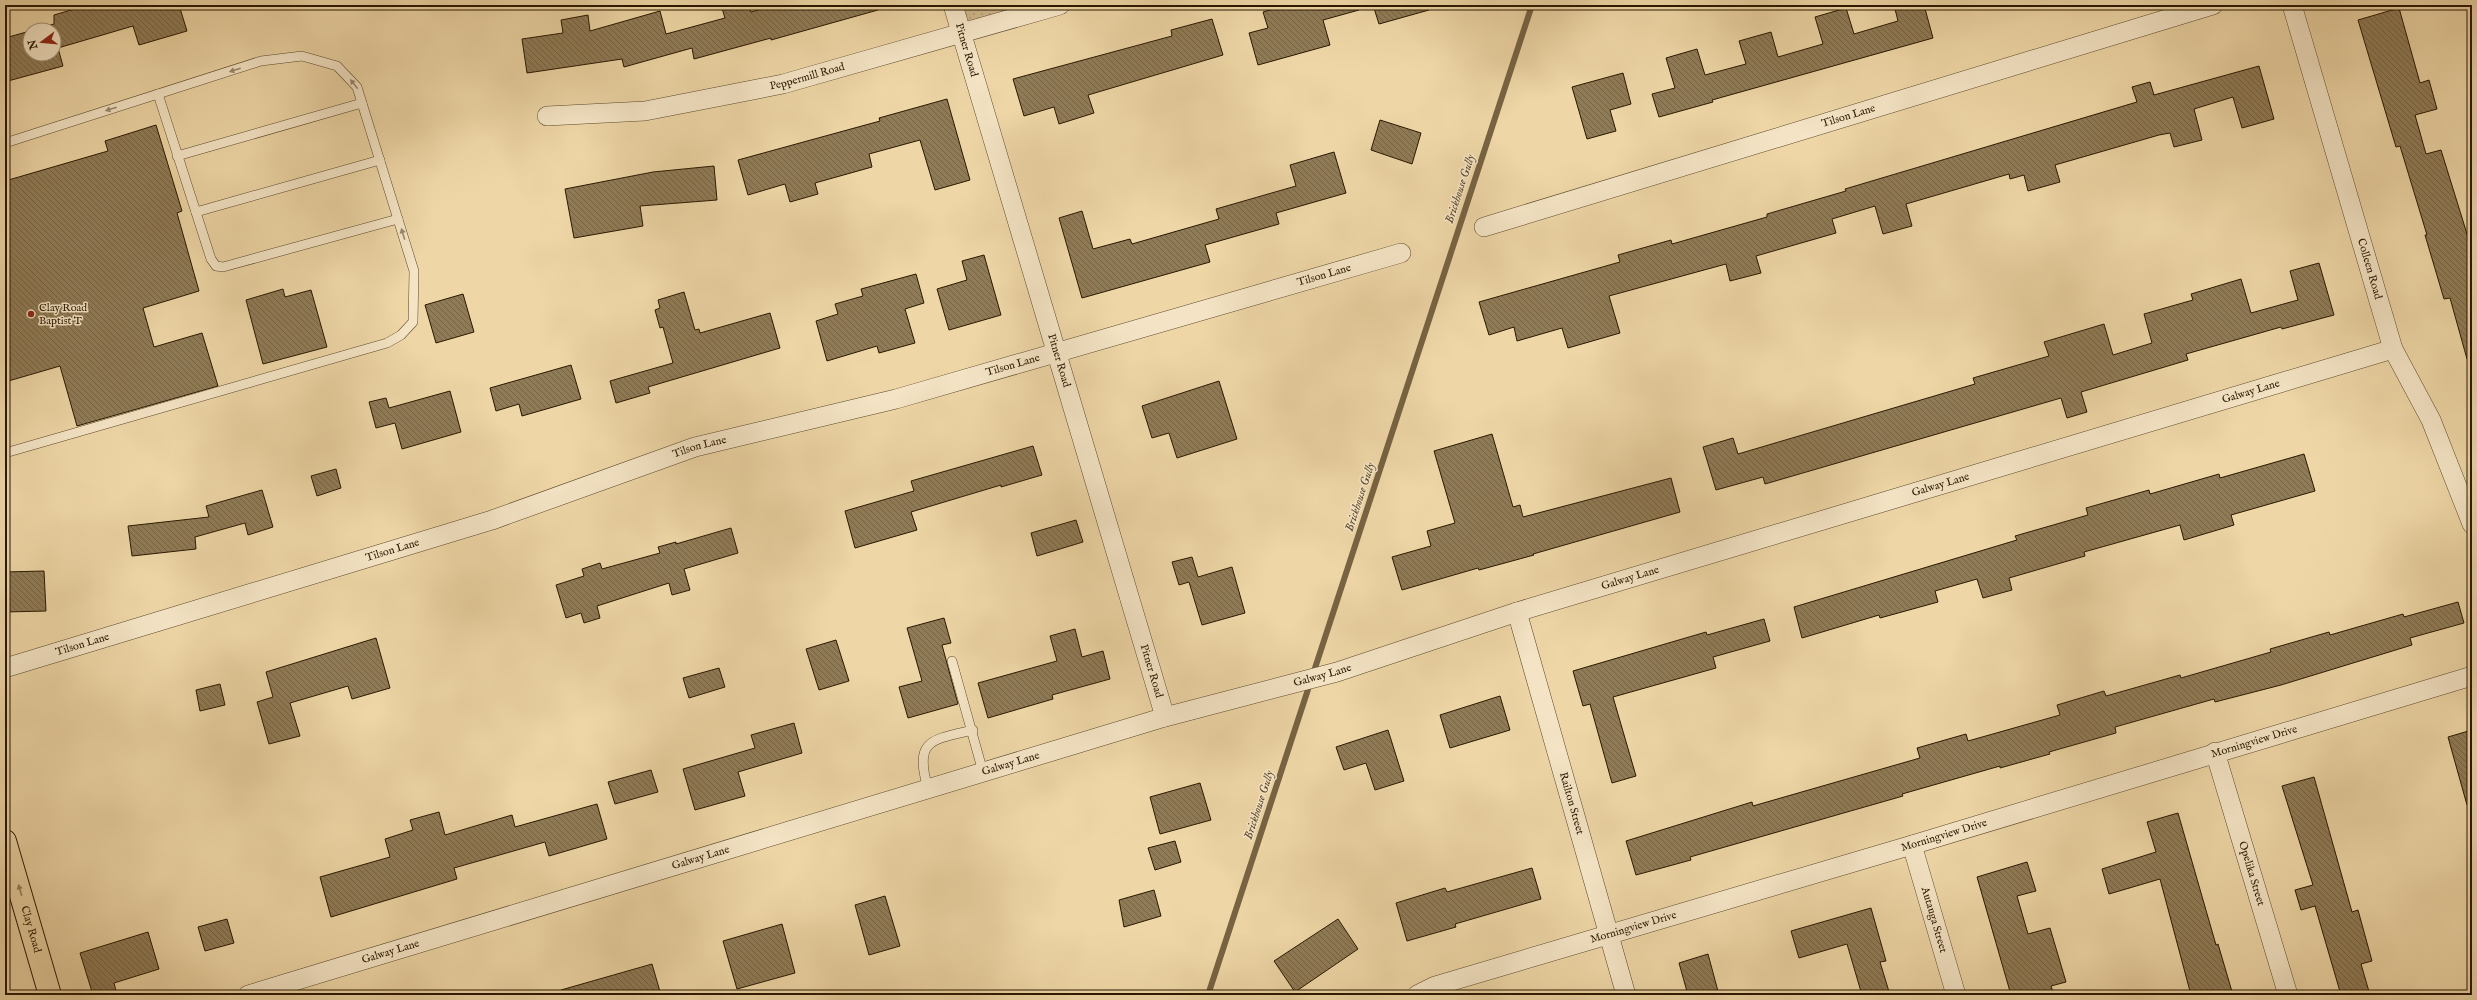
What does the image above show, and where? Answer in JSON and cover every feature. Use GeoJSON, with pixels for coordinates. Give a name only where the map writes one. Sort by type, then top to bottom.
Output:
{"type":"FeatureCollection","features":[{"type":"Feature","properties":{"kind":"main road","name":"Clay Road"},"geometry":{"type":"LineString","coordinates":[[5,841],[50,995]]}},
{"type":"Feature","properties":{"kind":"street","name":"Pitner Road"},"geometry":{"type":"LineString","coordinates":[[953,5],[963,34],[1056,354],[1165,717]]}},
{"type":"Feature","properties":{"kind":"street","name":"Peppermill Road"},"geometry":{"type":"LineString","coordinates":[[547,116],[653,110],[783,84],[963,34],[1060,5]]}},
{"type":"Feature","properties":{"kind":"street","name":"Tilson Lane"},"geometry":{"type":"LineString","coordinates":[[1484,227],[2212,5]]}},
{"type":"Feature","properties":{"kind":"street","name":"Colleen Road"},"geometry":{"type":"LineString","coordinates":[[2292,5],[2393,348],[2431,420],[2472,524]]}},
{"type":"Feature","properties":{"kind":"street","name":"Tilson Lane"},"geometry":{"type":"LineString","coordinates":[[5,668],[492,520],[695,447],[896,399],[1056,354],[1401,253]]}},
{"type":"Feature","properties":{"kind":"street","name":"Galway Lane"},"geometry":{"type":"LineString","coordinates":[[248,995],[1165,717],[1337,672],[1517,612],[2393,348]]}},
{"type":"Feature","properties":{"kind":"street","name":"Railton Street"},"geometry":{"type":"LineString","coordinates":[[1517,612],[1607,934],[1626,995]]}},
{"type":"Feature","properties":{"kind":"street","name":"Morningview Drive"},"geometry":{"type":"LineString","coordinates":[[1417,995],[1434,986],[1912,845],[2215,752],[2472,676]]}},
{"type":"Feature","properties":{"kind":"street","name":"Opelika Street"},"geometry":{"type":"LineString","coordinates":[[2215,752],[2288,995]]}},
{"type":"Feature","properties":{"kind":"street","name":"Autauga Street"},"geometry":{"type":"LineString","coordinates":[[1912,845],[1956,995]]}},
{"type":"Feature","properties":{"kind":"lane"},"geometry":{"type":"LineString","coordinates":[[5,143],[261,61],[302,56],[337,66],[357,87],[414,271],[413,322],[401,335],[387,343],[5,453]]}},
{"type":"Feature","properties":{"kind":"lane"},"geometry":{"type":"LineString","coordinates":[[158,94],[211,259],[216,266],[223,267],[398,219]]}},
{"type":"Feature","properties":{"kind":"lane"},"geometry":{"type":"LineString","coordinates":[[177,156],[362,103]]}},
{"type":"Feature","properties":{"kind":"lane"},"geometry":{"type":"LineString","coordinates":[[196,212],[380,160]]}},
{"type":"Feature","properties":{"kind":"lane"},"geometry":{"type":"LineString","coordinates":[[952,661],[973,730],[983,772]]}},
{"type":"Feature","properties":{"kind":"lane"},"geometry":{"type":"LineString","coordinates":[[928,789],[922,768],[921,757],[930,743],[973,730]]}},
{"type":"Feature","properties":{"kind":"shaded area"},"geometry":{"type":"Polygon","coordinates":[[[953,5],[1060,5],[963,34],[953,5]]]}},
{"type":"Feature","properties":{"kind":"building"},"geometry":{"type":"Polygon","coordinates":[[[88,5],[179,5],[187,31],[139,45],[133,26],[62,47],[62,22],[54,22],[54,15],[88,5]]]}},
{"type":"Feature","properties":{"kind":"building"},"geometry":{"type":"Polygon","coordinates":[[[721,5],[749,5],[751,12],[776,5],[877,5],[878,10],[771,40],[771,38],[694,59],[692,48],[624,67],[622,59],[527,73],[522,39],[563,33],[561,20],[588,15],[590,31],[660,11],[666,34],[725,18],[721,5]]]}},
{"type":"Feature","properties":{"kind":"building"},"geometry":{"type":"Polygon","coordinates":[[[1287,5],[1358,5],[1359,10],[1323,20],[1330,45],[1258,65],[1249,33],[1268,28],[1263,12],[1287,5]]]}},
{"type":"Feature","properties":{"kind":"building"},"geometry":{"type":"Polygon","coordinates":[[[1373,5],[1428,5],[1429,10],[1379,24],[1373,5]]]}},
{"type":"Feature","properties":{"kind":"building"},"geometry":{"type":"Polygon","coordinates":[[[1894,5],[1924,5],[1933,38],[1712,100],[1713,102],[1659,117],[1652,94],[1675,88],[1666,58],[1697,49],[1705,75],[1746,64],[1739,41],[1771,32],[1778,57],[1823,44],[1815,17],[1846,8],[1854,34],[1898,21],[1894,5]]]}},
{"type":"Feature","properties":{"kind":"building"},"geometry":{"type":"Polygon","coordinates":[[[2399,8],[2420,83],[2429,80],[2437,109],[2415,115],[2426,154],[2441,150],[2472,250],[2472,358],[2467,359],[2450,298],[2444,299],[2425,235],[2427,235],[2400,146],[2396,147],[2358,20],[2399,8]]]}},
{"type":"Feature","properties":{"kind":"building"},"geometry":{"type":"Polygon","coordinates":[[[1212,19],[1223,55],[1088,95],[1094,113],[1059,124],[1054,107],[1024,116],[1013,79],[1172,36],[1171,30],[1212,19]]]}},
{"type":"Feature","properties":{"kind":"building"},"geometry":{"type":"Polygon","coordinates":[[[22,33],[22,62],[62,62],[63,66],[8,81],[5,72],[5,38],[22,33]]]}},
{"type":"Feature","properties":{"kind":"building"},"geometry":{"type":"Polygon","coordinates":[[[2259,66],[2274,119],[2242,128],[2233,97],[2194,109],[2202,140],[2174,147],[2170,133],[2159,135],[2055,165],[2060,182],[2028,191],[2024,175],[2010,179],[2009,174],[1906,204],[1912,226],[1883,234],[1875,206],[1832,219],[1836,233],[1756,256],[1761,273],[1730,281],[1726,264],[1609,296],[1620,333],[1568,348],[1562,328],[1517,341],[1514,327],[1489,335],[1479,302],[1620,262],[1618,255],[1671,240],[1672,244],[1767,217],[1767,214],[1846,191],[1845,189],[2137,102],[2132,87],[2150,82],[2154,95],[2259,66]]]}},
{"type":"Feature","properties":{"kind":"building"},"geometry":{"type":"Polygon","coordinates":[[[1623,73],[1631,104],[1610,110],[1616,131],[1587,139],[1572,87],[1623,73]]]}},
{"type":"Feature","properties":{"kind":"building"},"geometry":{"type":"Polygon","coordinates":[[[947,99],[970,180],[935,190],[920,140],[869,154],[872,167],[815,183],[818,194],[790,202],[785,184],[748,195],[738,160],[880,121],[879,118],[947,99]]]}},
{"type":"Feature","properties":{"kind":"building"},"geometry":{"type":"Polygon","coordinates":[[[1380,120],[1421,133],[1412,164],[1371,150],[1380,120]]]}},
{"type":"Feature","properties":{"kind":"building"},"geometry":{"type":"Polygon","coordinates":[[[156,125],[182,211],[177,213],[199,291],[143,308],[154,347],[202,333],[218,386],[77,426],[60,366],[5,382],[5,181],[108,151],[105,141],[156,125]]]}},
{"type":"Feature","properties":{"kind":"building"},"geometry":{"type":"Polygon","coordinates":[[[1334,152],[1346,193],[1276,213],[1279,224],[1205,245],[1210,262],[1082,298],[1059,218],[1082,211],[1093,249],[1130,239],[1132,244],[1219,219],[1216,209],[1296,186],[1290,165],[1334,152]]]}},
{"type":"Feature","properties":{"kind":"building"},"geometry":{"type":"Polygon","coordinates":[[[714,166],[717,200],[640,206],[643,226],[574,238],[565,189],[653,172],[714,166]]]}},
{"type":"Feature","properties":{"kind":"building"},"geometry":{"type":"Polygon","coordinates":[[[984,255],[1001,315],[949,330],[937,289],[967,280],[962,261],[984,255]]]}},
{"type":"Feature","properties":{"kind":"building"},"geometry":{"type":"Polygon","coordinates":[[[2319,263],[2334,315],[2282,329],[2281,327],[2186,354],[2188,360],[2081,392],[2087,412],[2067,418],[2061,398],[1765,484],[1763,477],[1716,490],[1703,447],[1733,438],[1738,454],[1975,384],[1973,378],[2049,356],[2044,342],[2104,324],[2113,355],[2152,343],[2144,314],[2193,300],[2191,294],[2241,279],[2251,313],[2298,300],[2290,271],[2319,263]]]}},
{"type":"Feature","properties":{"kind":"building"},"geometry":{"type":"Polygon","coordinates":[[[916,274],[924,303],[905,309],[915,343],[879,353],[877,346],[827,361],[816,321],[838,314],[835,304],[863,296],[861,289],[916,274]]]}},
{"type":"Feature","properties":{"kind":"building"},"geometry":{"type":"Polygon","coordinates":[[[283,289],[285,297],[311,290],[327,347],[263,364],[246,300],[283,289]]]}},
{"type":"Feature","properties":{"kind":"building"},"geometry":{"type":"Polygon","coordinates":[[[684,292],[695,330],[699,329],[700,333],[770,313],[780,348],[648,387],[650,393],[616,403],[610,381],[673,363],[663,327],[660,328],[655,310],[660,308],[658,300],[684,292]]]}},
{"type":"Feature","properties":{"kind":"building"},"geometry":{"type":"Polygon","coordinates":[[[463,294],[474,332],[436,343],[425,305],[463,294]]]}},
{"type":"Feature","properties":{"kind":"building"},"geometry":{"type":"Polygon","coordinates":[[[571,365],[581,399],[522,416],[519,404],[496,411],[490,388],[571,365]]]}},
{"type":"Feature","properties":{"kind":"building"},"geometry":{"type":"Polygon","coordinates":[[[1219,381],[1237,439],[1177,458],[1169,433],[1152,438],[1142,406],[1219,381]]]}},
{"type":"Feature","properties":{"kind":"building"},"geometry":{"type":"Polygon","coordinates":[[[450,391],[461,432],[402,449],[395,423],[376,428],[369,402],[386,398],[389,408],[450,391]]]}},
{"type":"Feature","properties":{"kind":"building"},"geometry":{"type":"Polygon","coordinates":[[[1492,434],[1513,507],[1520,505],[1523,517],[1671,478],[1680,512],[1533,554],[1534,555],[1479,570],[1478,568],[1402,590],[1392,557],[1431,546],[1427,531],[1455,523],[1434,451],[1492,434]]]}},
{"type":"Feature","properties":{"kind":"building"},"geometry":{"type":"Polygon","coordinates":[[[1033,446],[1042,475],[1001,487],[1001,485],[911,512],[917,530],[855,548],[845,511],[914,491],[911,481],[1033,446]]]}},
{"type":"Feature","properties":{"kind":"building"},"geometry":{"type":"Polygon","coordinates":[[[2304,454],[2315,491],[2231,515],[2234,525],[2184,540],[2180,525],[2084,552],[2085,556],[2009,578],[2012,590],[1983,598],[1977,579],[1935,591],[1938,602],[1880,618],[1879,615],[1802,638],[1794,607],[2017,540],[2015,536],[2088,515],[2086,508],[2149,490],[2150,494],[2219,474],[2220,478],[2304,454]]]}},
{"type":"Feature","properties":{"kind":"building"},"geometry":{"type":"Polygon","coordinates":[[[336,469],[341,488],[317,496],[311,476],[336,469]]]}},
{"type":"Feature","properties":{"kind":"building"},"geometry":{"type":"Polygon","coordinates":[[[262,490],[273,527],[248,535],[245,523],[195,537],[196,549],[132,556],[128,526],[209,517],[206,506],[262,490]]]}},
{"type":"Feature","properties":{"kind":"building"},"geometry":{"type":"Polygon","coordinates":[[[1076,520],[1083,542],[1037,556],[1031,533],[1076,520]]]}},
{"type":"Feature","properties":{"kind":"building"},"geometry":{"type":"Polygon","coordinates":[[[731,528],[738,553],[684,569],[690,590],[672,595],[669,583],[597,606],[600,618],[584,623],[581,613],[566,618],[556,585],[584,576],[582,569],[600,563],[602,569],[660,553],[658,547],[676,542],[676,544],[731,528]]]}},
{"type":"Feature","properties":{"kind":"building"},"geometry":{"type":"Polygon","coordinates":[[[1192,557],[1198,577],[1232,567],[1245,613],[1202,625],[1189,582],[1179,585],[1172,562],[1192,557]]]}},
{"type":"Feature","properties":{"kind":"building"},"geometry":{"type":"Polygon","coordinates":[[[44,571],[46,611],[5,612],[5,572],[44,571]]]}},
{"type":"Feature","properties":{"kind":"building"},"geometry":{"type":"Polygon","coordinates":[[[2458,602],[2464,623],[2410,638],[2412,645],[2281,685],[2215,702],[2214,699],[2115,727],[2116,733],[2049,752],[2050,754],[2000,768],[2000,766],[1902,794],[1903,796],[1690,857],[1691,860],[1636,875],[1626,841],[1752,802],[1753,806],[1920,758],[1917,748],[1966,734],[1968,741],[2060,715],[2057,705],[2104,691],[2106,696],[2180,675],[2181,678],[2271,652],[2270,649],[2329,632],[2330,635],[2403,614],[2404,617],[2458,602]]]}},
{"type":"Feature","properties":{"kind":"building"},"geometry":{"type":"Polygon","coordinates":[[[944,618],[951,643],[942,645],[958,704],[908,718],[899,687],[922,681],[907,628],[944,618]]]}},
{"type":"Feature","properties":{"kind":"building"},"geometry":{"type":"Polygon","coordinates":[[[1764,619],[1770,641],[1713,657],[1716,668],[1613,697],[1636,776],[1612,783],[1590,704],[1583,706],[1573,671],[1706,632],[1707,635],[1764,619]]]}},
{"type":"Feature","properties":{"kind":"building"},"geometry":{"type":"Polygon","coordinates":[[[1075,629],[1082,657],[1103,651],[1110,679],[1052,695],[1053,699],[988,718],[978,683],[1057,661],[1050,636],[1075,629]]]}},
{"type":"Feature","properties":{"kind":"building"},"geometry":{"type":"Polygon","coordinates":[[[376,638],[390,688],[352,699],[348,686],[290,703],[300,736],[269,744],[257,702],[273,697],[266,672],[376,638]]]}},
{"type":"Feature","properties":{"kind":"building"},"geometry":{"type":"Polygon","coordinates":[[[836,640],[849,681],[819,690],[806,649],[836,640]]]}},
{"type":"Feature","properties":{"kind":"building"},"geometry":{"type":"Polygon","coordinates":[[[719,668],[725,687],[689,698],[683,678],[719,668]]]}},
{"type":"Feature","properties":{"kind":"building"},"geometry":{"type":"Polygon","coordinates":[[[220,684],[225,705],[200,711],[196,690],[220,684]]]}},
{"type":"Feature","properties":{"kind":"building"},"geometry":{"type":"Polygon","coordinates":[[[1500,696],[1510,730],[1450,748],[1440,715],[1500,696]]]}},
{"type":"Feature","properties":{"kind":"building"},"geometry":{"type":"Polygon","coordinates":[[[794,723],[802,753],[738,772],[745,796],[695,810],[683,769],[755,748],[751,735],[794,723]]]}},
{"type":"Feature","properties":{"kind":"building"},"geometry":{"type":"Polygon","coordinates":[[[1388,730],[1404,781],[1375,790],[1366,763],[1344,770],[1336,747],[1388,730]]]}},
{"type":"Feature","properties":{"kind":"building"},"geometry":{"type":"Polygon","coordinates":[[[2472,730],[2472,805],[2467,805],[2448,737],[2472,730]]]}},
{"type":"Feature","properties":{"kind":"building"},"geometry":{"type":"Polygon","coordinates":[[[651,770],[658,792],[615,804],[608,782],[651,770]]]}},
{"type":"Feature","properties":{"kind":"building"},"geometry":{"type":"Polygon","coordinates":[[[2314,777],[2352,912],[2358,910],[2372,961],[2361,964],[2370,995],[2341,995],[2315,906],[2301,910],[2295,890],[2313,885],[2282,786],[2314,777]]]}},
{"type":"Feature","properties":{"kind":"building"},"geometry":{"type":"Polygon","coordinates":[[[1200,783],[1211,820],[1160,834],[1150,797],[1200,783]]]}},
{"type":"Feature","properties":{"kind":"building"},"geometry":{"type":"Polygon","coordinates":[[[597,804],[607,839],[549,856],[545,842],[454,868],[457,879],[331,917],[320,877],[390,857],[385,839],[413,830],[410,820],[439,812],[445,835],[512,815],[515,827],[597,804]]]}},
{"type":"Feature","properties":{"kind":"building"},"geometry":{"type":"Polygon","coordinates":[[[2178,813],[2216,945],[2218,944],[2233,995],[2191,995],[2160,879],[2109,894],[2102,869],[2156,852],[2147,822],[2178,813]]]}},
{"type":"Feature","properties":{"kind":"building"},"geometry":{"type":"Polygon","coordinates":[[[1175,841],[1181,862],[1155,870],[1148,848],[1175,841]]]}},
{"type":"Feature","properties":{"kind":"building"},"geometry":{"type":"Polygon","coordinates":[[[2027,862],[2036,891],[2017,896],[2028,934],[2050,928],[2066,982],[2051,986],[2054,995],[2011,995],[1977,877],[2027,862]]]}},
{"type":"Feature","properties":{"kind":"building"},"geometry":{"type":"Polygon","coordinates":[[[1532,868],[1541,899],[1455,924],[1456,927],[1407,941],[1396,903],[1445,888],[1447,892],[1532,868]]]}},
{"type":"Feature","properties":{"kind":"building"},"geometry":{"type":"Polygon","coordinates":[[[1154,890],[1161,916],[1124,927],[1119,900],[1154,890]]]}},
{"type":"Feature","properties":{"kind":"building"},"geometry":{"type":"Polygon","coordinates":[[[885,896],[900,946],[869,955],[855,905],[885,896]]]}},
{"type":"Feature","properties":{"kind":"building"},"geometry":{"type":"Polygon","coordinates":[[[1871,908],[1886,961],[1880,962],[1890,995],[1862,995],[1847,944],[1799,958],[1791,931],[1871,908]]]}},
{"type":"Feature","properties":{"kind":"building"},"geometry":{"type":"Polygon","coordinates":[[[227,919],[234,943],[205,951],[198,927],[227,919]]]}},
{"type":"Feature","properties":{"kind":"building"},"geometry":{"type":"Polygon","coordinates":[[[1338,919],[1358,949],[1295,992],[1274,961],[1338,919]]]}},
{"type":"Feature","properties":{"kind":"building"},"geometry":{"type":"Polygon","coordinates":[[[782,924],[795,973],[737,989],[723,941],[782,924]]]}},
{"type":"Feature","properties":{"kind":"building"},"geometry":{"type":"Polygon","coordinates":[[[148,932],[159,969],[114,983],[117,995],[93,995],[80,953],[148,932]]]}},
{"type":"Feature","properties":{"kind":"building"},"geometry":{"type":"Polygon","coordinates":[[[1708,954],[1719,995],[1688,995],[1679,963],[1708,954]]]}},
{"type":"Feature","properties":{"kind":"building"},"geometry":{"type":"Polygon","coordinates":[[[652,964],[661,995],[561,995],[561,990],[652,964]]]}},
{"type":"Feature","properties":{"kind":"waterway","name":"Brickhouse Gully"},"geometry":{"type":"LineString","coordinates":[[1208,995],[1532,5]]}},
{"type":"Feature","properties":{"kind":"place","name":"Clay Road Baptist T"},"geometry":{"type":"Point","coordinates":[31,314]}}]}
